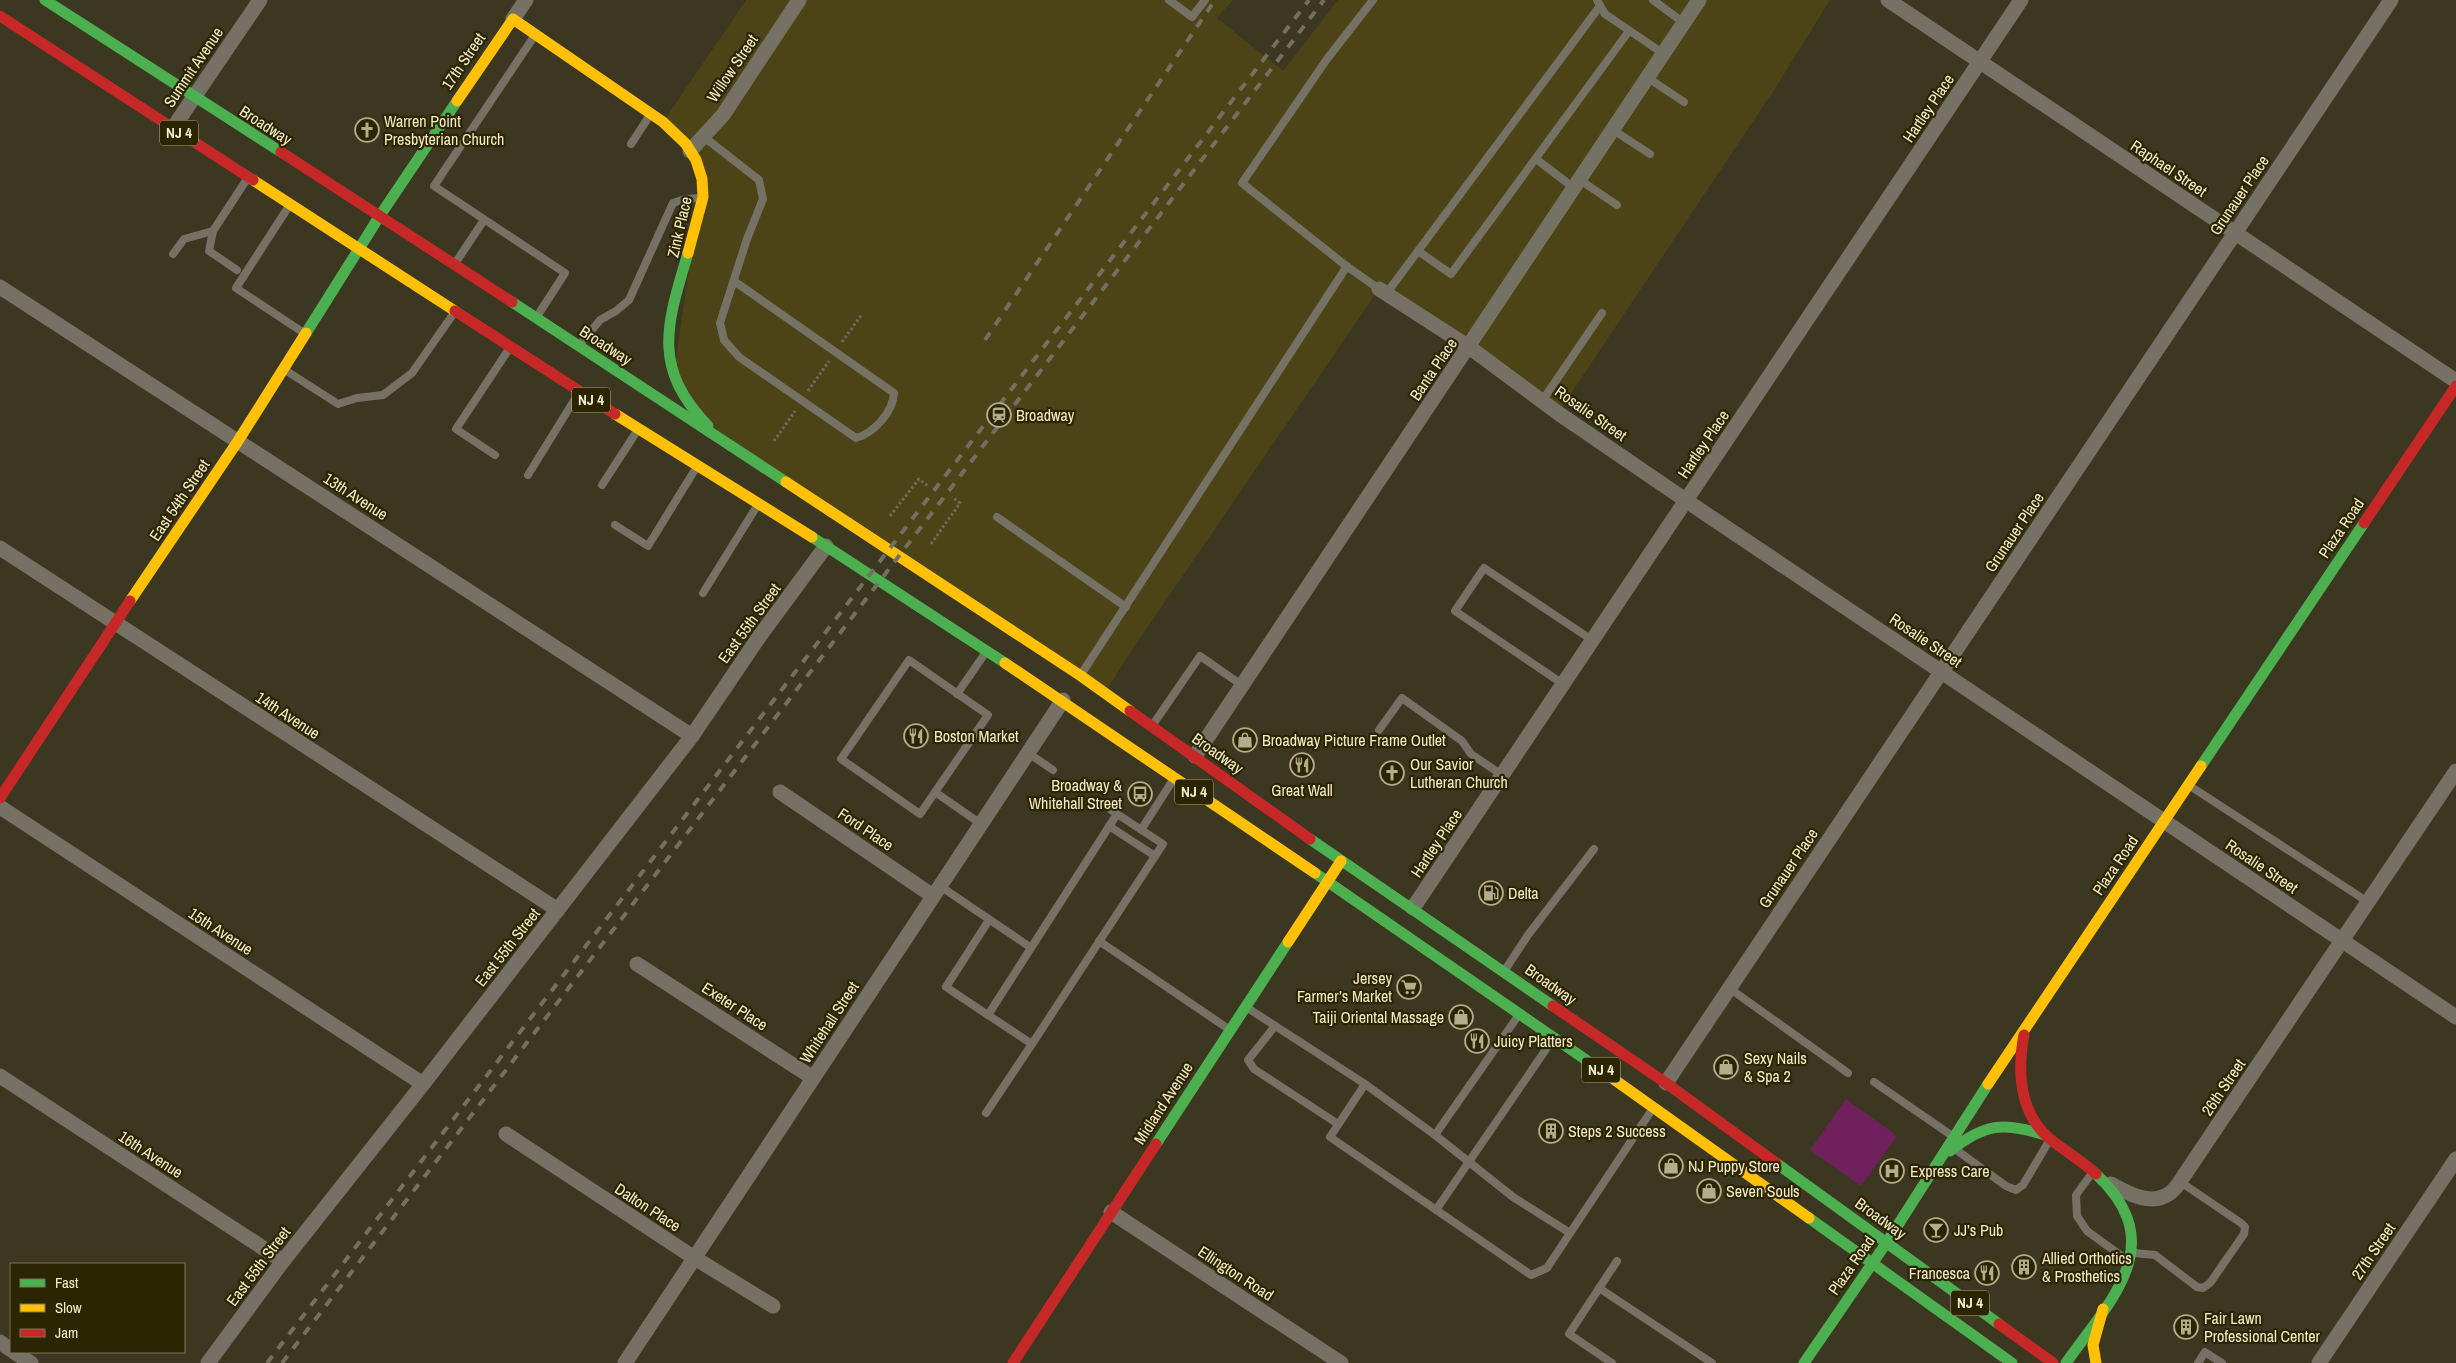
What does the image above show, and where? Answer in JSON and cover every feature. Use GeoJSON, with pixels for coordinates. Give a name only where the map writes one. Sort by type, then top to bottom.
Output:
{"type":"FeatureCollection","features":[{"type":"Feature","properties":{"kind":"main road","name":"Broadway"},"geometry":{"type":"LineString","coordinates":[[45,0],[194,98],[454,264],[1081,676],[1341,861],[1413,908],[1666,1083],[2053,1363]]}},
{"type":"Feature","properties":{"kind":"main road","name":"NJ 4"},"geometry":{"type":"LineString","coordinates":[[0,16],[579,392],[826,546],[1063,700],[1654,1107],[2012,1363]]}},
{"type":"Feature","properties":{"kind":"main road","name":"Zink Place"},"geometry":{"type":"LineString","coordinates":[[513,19],[651,113],[675,133],[690,151],[702,179],[704,198],[672,318],[668,360],[674,380],[685,399],[699,417],[734,449]]}},
{"type":"Feature","properties":{"kind":"main road","name":"17th Street"},"geometry":{"type":"LineString","coordinates":[[379,217],[513,19]]}},
{"type":"Feature","properties":{"kind":"main road","name":"East 54th Street"},"geometry":{"type":"LineString","coordinates":[[0,798],[114,623],[238,441],[379,217]]}},
{"type":"Feature","properties":{"kind":"main road","name":"Plaza Road"},"geometry":{"type":"LineString","coordinates":[[1804,1363],[1887,1242],[1934,1163],[1953,1142],[2027,1025],[2456,386]]}},
{"type":"Feature","properties":{"kind":"main road","name":"Midland Avenue"},"geometry":{"type":"LineString","coordinates":[[1013,1363],[1341,861]]}},
{"type":"Feature","properties":{"kind":"main road"},"geometry":{"type":"LineString","coordinates":[[2027,1025],[2019,1057],[2020,1082],[2027,1108],[2048,1136],[2107,1182],[2124,1203],[2131,1225],[2130,1257],[2122,1280],[2066,1363]]}},
{"type":"Feature","properties":{"kind":"main road"},"geometry":{"type":"LineString","coordinates":[[1953,1142],[1989,1126],[2019,1126],[2048,1136]]}},
{"type":"Feature","properties":{"kind":"main road"},"geometry":{"type":"LineString","coordinates":[[2096,1363],[2093,1345],[2103,1308]]}},
{"type":"Feature","properties":{"kind":"street","name":"Summit Avenue"},"geometry":{"type":"LineString","coordinates":[[173,128],[260,0]]}},
{"type":"Feature","properties":{"kind":"street","name":"17th Street"},"geometry":{"type":"LineString","coordinates":[[513,19],[526,0]]}},
{"type":"Feature","properties":{"kind":"street","name":"Willow Street"},"geometry":{"type":"LineString","coordinates":[[690,151],[723,114],[799,0]]}},
{"type":"Feature","properties":{"kind":"street","name":"Banta Place"},"geometry":{"type":"LineString","coordinates":[[1195,756],[1699,0]]}},
{"type":"Feature","properties":{"kind":"street","name":"Raphael Street"},"geometry":{"type":"LineString","coordinates":[[1888,0],[2456,381]]}},
{"type":"Feature","properties":{"kind":"street","name":"Hartley Place"},"geometry":{"type":"LineString","coordinates":[[1413,908],[2021,0]]}},
{"type":"Feature","properties":{"kind":"street","name":"Grunauer Place"},"geometry":{"type":"LineString","coordinates":[[1666,1083],[2391,0]]}},
{"type":"Feature","properties":{"kind":"street","name":"13th Avenue"},"geometry":{"type":"LineString","coordinates":[[0,286],[692,736]]}},
{"type":"Feature","properties":{"kind":"street","name":"Rosalie Street"},"geometry":{"type":"LineString","coordinates":[[1383,291],[1469,347],[1686,500],[2456,1017]]}},
{"type":"Feature","properties":{"kind":"street","name":"East 55th Street"},"geometry":{"type":"LineString","coordinates":[[208,1363],[283,1261],[423,1084],[692,736],[759,637],[826,546]]}},
{"type":"Feature","properties":{"kind":"street","name":"14th Avenue"},"geometry":{"type":"LineString","coordinates":[[0,548],[558,910]]}},
{"type":"Feature","properties":{"kind":"street","name":"Whitehall Street"},"geometry":{"type":"LineString","coordinates":[[625,1363],[693,1257],[1063,700]]}},
{"type":"Feature","properties":{"kind":"street","name":"26th Street"},"geometry":{"type":"LineString","coordinates":[[2107,1182],[2134,1196],[2153,1200],[2170,1193],[2456,771]]}},
{"type":"Feature","properties":{"kind":"street","name":"Ford Place"},"geometry":{"type":"LineString","coordinates":[[780,792],[936,891]]}},
{"type":"Feature","properties":{"kind":"street","name":"15th Avenue"},"geometry":{"type":"LineString","coordinates":[[0,807],[423,1084]]}},
{"type":"Feature","properties":{"kind":"street","name":"Exeter Place"},"geometry":{"type":"LineString","coordinates":[[637,964],[813,1078]]}},
{"type":"Feature","properties":{"kind":"street","name":"16th Avenue"},"geometry":{"type":"LineString","coordinates":[[0,1076],[283,1261]]}},
{"type":"Feature","properties":{"kind":"street","name":"Dalton Place"},"geometry":{"type":"LineString","coordinates":[[506,1134],[693,1257],[773,1306]]}},
{"type":"Feature","properties":{"kind":"street","name":"27th Street"},"geometry":{"type":"LineString","coordinates":[[2319,1363],[2456,1159]]}},
{"type":"Feature","properties":{"kind":"street","name":"Ellington Road"},"geometry":{"type":"LineString","coordinates":[[1111,1212],[1341,1363]]}},
{"type":"Feature","properties":{"kind":"street"},"geometry":{"type":"LineString","coordinates":[[16,1353],[32,1363]]}},
{"type":"Feature","properties":{"kind":"lane"},"geometry":{"type":"LineString","coordinates":[[1169,0],[1192,17],[1205,0]]}},
{"type":"Feature","properties":{"kind":"lane"},"geometry":{"type":"LineString","coordinates":[[1372,0],[1322,67],[1242,183],[1347,266],[1383,291],[1418,251],[1599,3],[1604,14],[1664,54]]}},
{"type":"Feature","properties":{"kind":"lane"},"geometry":{"type":"LineString","coordinates":[[1653,0],[1684,23]]}},
{"type":"Feature","properties":{"kind":"lane"},"geometry":{"type":"LineString","coordinates":[[1418,251],[1451,274],[1629,31]]}},
{"type":"Feature","properties":{"kind":"lane"},"geometry":{"type":"LineString","coordinates":[[536,34],[434,186],[565,273],[536,319]]}},
{"type":"Feature","properties":{"kind":"lane"},"geometry":{"type":"LineString","coordinates":[[1648,78],[1684,102]]}},
{"type":"Feature","properties":{"kind":"lane"},"geometry":{"type":"LineString","coordinates":[[631,144],[651,113]]}},
{"type":"Feature","properties":{"kind":"lane"},"geometry":{"type":"LineString","coordinates":[[1613,130],[1650,154]]}},
{"type":"Feature","properties":{"kind":"lane"},"geometry":{"type":"LineString","coordinates":[[704,136],[759,180],[763,199],[734,281],[720,323],[724,340],[739,357],[856,438],[868,434],[880,422],[894,398],[894,393],[734,281]]}},
{"type":"Feature","properties":{"kind":"lane"},"geometry":{"type":"LineString","coordinates":[[1536,159],[1617,205]]}},
{"type":"Feature","properties":{"kind":"lane"},"geometry":{"type":"LineString","coordinates":[[238,270],[209,251],[213,231],[248,177]]}},
{"type":"Feature","properties":{"kind":"lane"},"geometry":{"type":"LineString","coordinates":[[578,347],[600,320],[616,311],[629,300],[673,203],[684,199],[704,198]]}},
{"type":"Feature","properties":{"kind":"lane"},"geometry":{"type":"LineString","coordinates":[[290,205],[236,288],[305,334]]}},
{"type":"Feature","properties":{"kind":"lane"},"geometry":{"type":"LineString","coordinates":[[454,264],[484,220]]}},
{"type":"Feature","properties":{"kind":"lane"},"geometry":{"type":"LineString","coordinates":[[173,254],[184,239],[213,231]]}},
{"type":"Feature","properties":{"kind":"lane"},"geometry":{"type":"LineString","coordinates":[[1081,676],[1347,266]]}},
{"type":"Feature","properties":{"kind":"lane"},"geometry":{"type":"LineString","coordinates":[[284,369],[338,404],[357,398],[383,395],[412,373],[455,311]]}},
{"type":"Feature","properties":{"kind":"lane"},"geometry":{"type":"LineString","coordinates":[[1542,400],[1602,313]]}},
{"type":"Feature","properties":{"kind":"lane"},"geometry":{"type":"LineString","coordinates":[[495,455],[456,429],[511,347]]}},
{"type":"Feature","properties":{"kind":"lane"},"geometry":{"type":"LineString","coordinates":[[528,475],[579,392]]}},
{"type":"Feature","properties":{"kind":"lane"},"geometry":{"type":"LineString","coordinates":[[602,485],[638,429]]}},
{"type":"Feature","properties":{"kind":"lane"},"geometry":{"type":"LineString","coordinates":[[615,525],[648,546],[697,467]]}},
{"type":"Feature","properties":{"kind":"lane"},"geometry":{"type":"LineString","coordinates":[[703,593],[758,504]]}},
{"type":"Feature","properties":{"kind":"lane"},"geometry":{"type":"LineString","coordinates":[[996,517],[1126,607]]}},
{"type":"Feature","properties":{"kind":"lane"},"geometry":{"type":"LineString","coordinates":[[1563,684],[1456,611],[1479,575],[1484,568],[1592,640]]}},
{"type":"Feature","properties":{"kind":"lane"},"geometry":{"type":"LineString","coordinates":[[957,694],[987,650]]}},
{"type":"Feature","properties":{"kind":"lane"},"geometry":{"type":"LineString","coordinates":[[1152,726],[1200,656],[1242,686]]}},
{"type":"Feature","properties":{"kind":"lane"},"geometry":{"type":"LineString","coordinates":[[909,660],[957,694],[988,715],[920,814],[840,759],[909,660]]}},
{"type":"Feature","properties":{"kind":"lane"},"geometry":{"type":"LineString","coordinates":[[1379,730],[1402,698],[1462,741],[1471,754],[1502,775]]}},
{"type":"Feature","properties":{"kind":"lane"},"geometry":{"type":"LineString","coordinates":[[1028,753],[1053,770]]}},
{"type":"Feature","properties":{"kind":"lane"},"geometry":{"type":"LineString","coordinates":[[1141,830],[1174,778]]}},
{"type":"Feature","properties":{"kind":"lane"},"geometry":{"type":"LineString","coordinates":[[2188,785],[2368,902]]}},
{"type":"Feature","properties":{"kind":"lane"},"geometry":{"type":"LineString","coordinates":[[935,792],[981,824]]}},
{"type":"Feature","properties":{"kind":"lane"},"geometry":{"type":"LineString","coordinates":[[986,1113],[1163,844],[1114,812],[1109,826],[988,1015]]}},
{"type":"Feature","properties":{"kind":"lane"},"geometry":{"type":"LineString","coordinates":[[1109,826],[1155,856]]}},
{"type":"Feature","properties":{"kind":"lane"},"geometry":{"type":"LineString","coordinates":[[1504,971],[1528,935],[1594,849]]}},
{"type":"Feature","properties":{"kind":"lane"},"geometry":{"type":"LineString","coordinates":[[936,891],[989,920],[1030,947]]}},
{"type":"Feature","properties":{"kind":"lane"},"geometry":{"type":"LineString","coordinates":[[989,920],[946,987],[1032,1044]]}},
{"type":"Feature","properties":{"kind":"lane"},"geometry":{"type":"LineString","coordinates":[[1099,941],[1230,1030]]}},
{"type":"Feature","properties":{"kind":"lane"},"geometry":{"type":"LineString","coordinates":[[1729,988],[1848,1073]]}},
{"type":"Feature","properties":{"kind":"lane"},"geometry":{"type":"LineString","coordinates":[[1245,1007],[1364,1084],[1435,1135],[1513,1197],[1570,1233]]}},
{"type":"Feature","properties":{"kind":"lane"},"geometry":{"type":"LineString","coordinates":[[1435,1135],[1519,1014]]}},
{"type":"Feature","properties":{"kind":"lane"},"geometry":{"type":"LineString","coordinates":[[1275,1026],[1248,1060],[1254,1070],[1338,1124]]}},
{"type":"Feature","properties":{"kind":"lane"},"geometry":{"type":"LineString","coordinates":[[1436,1210],[1554,1038]]}},
{"type":"Feature","properties":{"kind":"lane"},"geometry":{"type":"LineString","coordinates":[[1874,1082],[1953,1142],[2006,1186],[2016,1190],[2023,1185],[2048,1136]]}},
{"type":"Feature","properties":{"kind":"lane"},"geometry":{"type":"LineString","coordinates":[[1364,1084],[1330,1137],[1530,1275],[1547,1268],[1654,1107]]}},
{"type":"Feature","properties":{"kind":"lane"},"geometry":{"type":"LineString","coordinates":[[2094,1170],[2076,1195],[2077,1216],[2087,1231],[2130,1257],[2155,1254],[2197,1287],[2203,1288],[2210,1283],[2244,1234],[2245,1227],[2179,1182]]}},
{"type":"Feature","properties":{"kind":"lane"},"geometry":{"type":"LineString","coordinates":[[1610,1363],[1569,1334],[1617,1261]]}},
{"type":"Feature","properties":{"kind":"lane"},"geometry":{"type":"LineString","coordinates":[[1600,1288],[1712,1363]]}},
{"type":"Feature","properties":{"kind":"lane"},"geometry":{"type":"LineString","coordinates":[[2198,1363],[2205,1352],[2222,1363]]}},
{"type":"Feature","properties":{"kind":"path"},"geometry":{"type":"LineString","coordinates":[[774,442],[862,314]]}},
{"type":"Feature","properties":{"kind":"path"},"geometry":{"type":"LineString","coordinates":[[890,516],[919,479],[928,486]]}},
{"type":"Feature","properties":{"kind":"path"},"geometry":{"type":"LineString","coordinates":[[931,544],[960,503],[952,497]]}},
{"type":"Feature","properties":{"kind":"shaded area"},"geometry":{"type":"Polygon","coordinates":[[[746,0],[1233,0],[1217,18],[1283,71],[1338,0],[1830,0],[1776,87],[1558,413],[1379,289],[1128,656],[1105,693],[734,449],[673,380],[702,179],[663,122],[746,0]]]}},
{"type":"Feature","properties":{"kind":"shaded area"},"geometry":{"type":"Polygon","coordinates":[[[1846,1099],[1897,1136],[1861,1186],[1810,1150],[1846,1099]]]}},
{"type":"Feature","properties":{"kind":"railway"},"geometry":{"type":"LineString","coordinates":[[985,340],[1215,0]]}},
{"type":"Feature","properties":{"kind":"railway"},"geometry":{"type":"LineString","coordinates":[[267,1363],[1309,0]]}},
{"type":"Feature","properties":{"kind":"railway"},"geometry":{"type":"LineString","coordinates":[[282,1363],[1324,0]]}},
{"type":"Feature","properties":{"kind":"traffic: fast"},"geometry":{"type":"LineString","coordinates":[[45,0],[281,152]]}},
{"type":"Feature","properties":{"kind":"traffic: fast"},"geometry":{"type":"LineString","coordinates":[[306,333],[379,217],[457,101]]}},
{"type":"Feature","properties":{"kind":"traffic: fast"},"geometry":{"type":"LineString","coordinates":[[688,253],[670,323],[669,344],[671,364],[678,384],[690,405],[708,426]]}},
{"type":"Feature","properties":{"kind":"traffic: fast"},"geometry":{"type":"LineString","coordinates":[[512,302],[786,482]]}},
{"type":"Feature","properties":{"kind":"traffic: fast"},"geometry":{"type":"LineString","coordinates":[[2201,766],[2364,523]]}},
{"type":"Feature","properties":{"kind":"traffic: fast"},"geometry":{"type":"LineString","coordinates":[[812,537],[1005,663]]}},
{"type":"Feature","properties":{"kind":"traffic: fast"},"geometry":{"type":"LineString","coordinates":[[1310,839],[1553,1006]]}},
{"type":"Feature","properties":{"kind":"traffic: fast"},"geometry":{"type":"LineString","coordinates":[[1315,873],[1605,1073]]}},
{"type":"Feature","properties":{"kind":"traffic: fast"},"geometry":{"type":"LineString","coordinates":[[1156,1144],[1288,942]]}},
{"type":"Feature","properties":{"kind":"traffic: fast"},"geometry":{"type":"LineString","coordinates":[[1804,1363],[1887,1242],[1988,1084]]}},
{"type":"Feature","properties":{"kind":"traffic: fast"},"geometry":{"type":"LineString","coordinates":[[1950,1151],[1974,1135],[1984,1130],[1995,1128],[2017,1128],[2045,1135]]}},
{"type":"Feature","properties":{"kind":"traffic: fast"},"geometry":{"type":"LineString","coordinates":[[1776,1163],[1999,1324]]}},
{"type":"Feature","properties":{"kind":"traffic: fast"},"geometry":{"type":"LineString","coordinates":[[2066,1363],[2115,1294],[2126,1271],[2131,1248],[2129,1224],[2118,1200],[2096,1174]]}},
{"type":"Feature","properties":{"kind":"traffic: fast"},"geometry":{"type":"LineString","coordinates":[[1809,1218],[2012,1363]]}},
{"type":"Feature","properties":{"kind":"traffic: slow"},"geometry":{"type":"LineString","coordinates":[[457,101],[513,19],[663,122],[686,144],[696,160],[702,179],[703,197],[688,253]]}},
{"type":"Feature","properties":{"kind":"traffic: slow"},"geometry":{"type":"LineString","coordinates":[[253,180],[455,311]]}},
{"type":"Feature","properties":{"kind":"traffic: slow"},"geometry":{"type":"LineString","coordinates":[[130,601],[238,441],[306,333]]}},
{"type":"Feature","properties":{"kind":"traffic: slow"},"geometry":{"type":"LineString","coordinates":[[615,414],[812,537]]}},
{"type":"Feature","properties":{"kind":"traffic: slow"},"geometry":{"type":"LineString","coordinates":[[786,482],[1081,676],[1130,711]]}},
{"type":"Feature","properties":{"kind":"traffic: slow"},"geometry":{"type":"LineString","coordinates":[[1005,663],[1315,873]]}},
{"type":"Feature","properties":{"kind":"traffic: slow"},"geometry":{"type":"LineString","coordinates":[[1988,1084],[2201,766]]}},
{"type":"Feature","properties":{"kind":"traffic: slow"},"geometry":{"type":"LineString","coordinates":[[1288,942],[1341,861]]}},
{"type":"Feature","properties":{"kind":"traffic: slow"},"geometry":{"type":"LineString","coordinates":[[1605,1073],[1809,1218]]}},
{"type":"Feature","properties":{"kind":"traffic: slow"},"geometry":{"type":"LineString","coordinates":[[2096,1363],[2093,1345],[2103,1309]]}},
{"type":"Feature","properties":{"kind":"traffic: jam"},"geometry":{"type":"LineString","coordinates":[[0,16],[253,180]]}},
{"type":"Feature","properties":{"kind":"traffic: jam"},"geometry":{"type":"LineString","coordinates":[[281,152],[512,302]]}},
{"type":"Feature","properties":{"kind":"traffic: jam"},"geometry":{"type":"LineString","coordinates":[[455,311],[615,414]]}},
{"type":"Feature","properties":{"kind":"traffic: jam"},"geometry":{"type":"LineString","coordinates":[[2364,523],[2456,386]]}},
{"type":"Feature","properties":{"kind":"traffic: jam"},"geometry":{"type":"LineString","coordinates":[[0,798],[130,601]]}},
{"type":"Feature","properties":{"kind":"traffic: jam"},"geometry":{"type":"LineString","coordinates":[[1130,711],[1310,839]]}},
{"type":"Feature","properties":{"kind":"traffic: jam"},"geometry":{"type":"LineString","coordinates":[[1553,1006],[1666,1083],[1776,1163]]}},
{"type":"Feature","properties":{"kind":"traffic: jam"},"geometry":{"type":"LineString","coordinates":[[2024,1035],[2021,1077],[2026,1104],[2032,1117],[2050,1139],[2096,1174]]}},
{"type":"Feature","properties":{"kind":"traffic: jam"},"geometry":{"type":"LineString","coordinates":[[1013,1363],[1156,1144]]}},
{"type":"Feature","properties":{"kind":"traffic: jam"},"geometry":{"type":"LineString","coordinates":[[1999,1324],[2053,1363]]}},
{"type":"Feature","properties":{"kind":"place","name":"Warren Point Presbyterian Church"},"geometry":{"type":"Point","coordinates":[367,130]}},
{"type":"Feature","properties":{"kind":"place","name":"Broadway"},"geometry":{"type":"Point","coordinates":[999,415]}},
{"type":"Feature","properties":{"kind":"place","name":"Boston Market"},"geometry":{"type":"Point","coordinates":[916,736]}},
{"type":"Feature","properties":{"kind":"place","name":"Broadway Picture Frame Outlet"},"geometry":{"type":"Point","coordinates":[1245,740]}},
{"type":"Feature","properties":{"kind":"place","name":"Great Wall"},"geometry":{"type":"Point","coordinates":[1302,765]}},
{"type":"Feature","properties":{"kind":"place","name":"Our Savior Lutheran Church"},"geometry":{"type":"Point","coordinates":[1392,773]}},
{"type":"Feature","properties":{"kind":"place","name":"Broadway & Whitehall Street"},"geometry":{"type":"Point","coordinates":[1140,794]}},
{"type":"Feature","properties":{"kind":"place","name":"Delta"},"geometry":{"type":"Point","coordinates":[1491,893]}},
{"type":"Feature","properties":{"kind":"place","name":"Jersey Farmer’s Market"},"geometry":{"type":"Point","coordinates":[1409,987]}},
{"type":"Feature","properties":{"kind":"place","name":"Taiji Oriental Massage"},"geometry":{"type":"Point","coordinates":[1461,1017]}},
{"type":"Feature","properties":{"kind":"place","name":"Juicy Platters"},"geometry":{"type":"Point","coordinates":[1477,1041]}},
{"type":"Feature","properties":{"kind":"place","name":"Sexy Nails & Spa 2"},"geometry":{"type":"Point","coordinates":[1726,1067]}},
{"type":"Feature","properties":{"kind":"place","name":"Steps 2 Success"},"geometry":{"type":"Point","coordinates":[1551,1131]}},
{"type":"Feature","properties":{"kind":"place","name":"NJ Puppy Store"},"geometry":{"type":"Point","coordinates":[1671,1166]}},
{"type":"Feature","properties":{"kind":"place","name":"Express Care"},"geometry":{"type":"Point","coordinates":[1892,1171]}},
{"type":"Feature","properties":{"kind":"place","name":"Seven Souls"},"geometry":{"type":"Point","coordinates":[1709,1191]}},
{"type":"Feature","properties":{"kind":"place","name":"JJ’s Pub"},"geometry":{"type":"Point","coordinates":[1936,1230]}},
{"type":"Feature","properties":{"kind":"place","name":"Allied Orthotics & Prosthetics"},"geometry":{"type":"Point","coordinates":[2024,1267]}},
{"type":"Feature","properties":{"kind":"place","name":"Francesca"},"geometry":{"type":"Point","coordinates":[1987,1273]}},
{"type":"Feature","properties":{"kind":"place","name":"Fair Lawn Professional Center"},"geometry":{"type":"Point","coordinates":[2186,1327]}}]}
